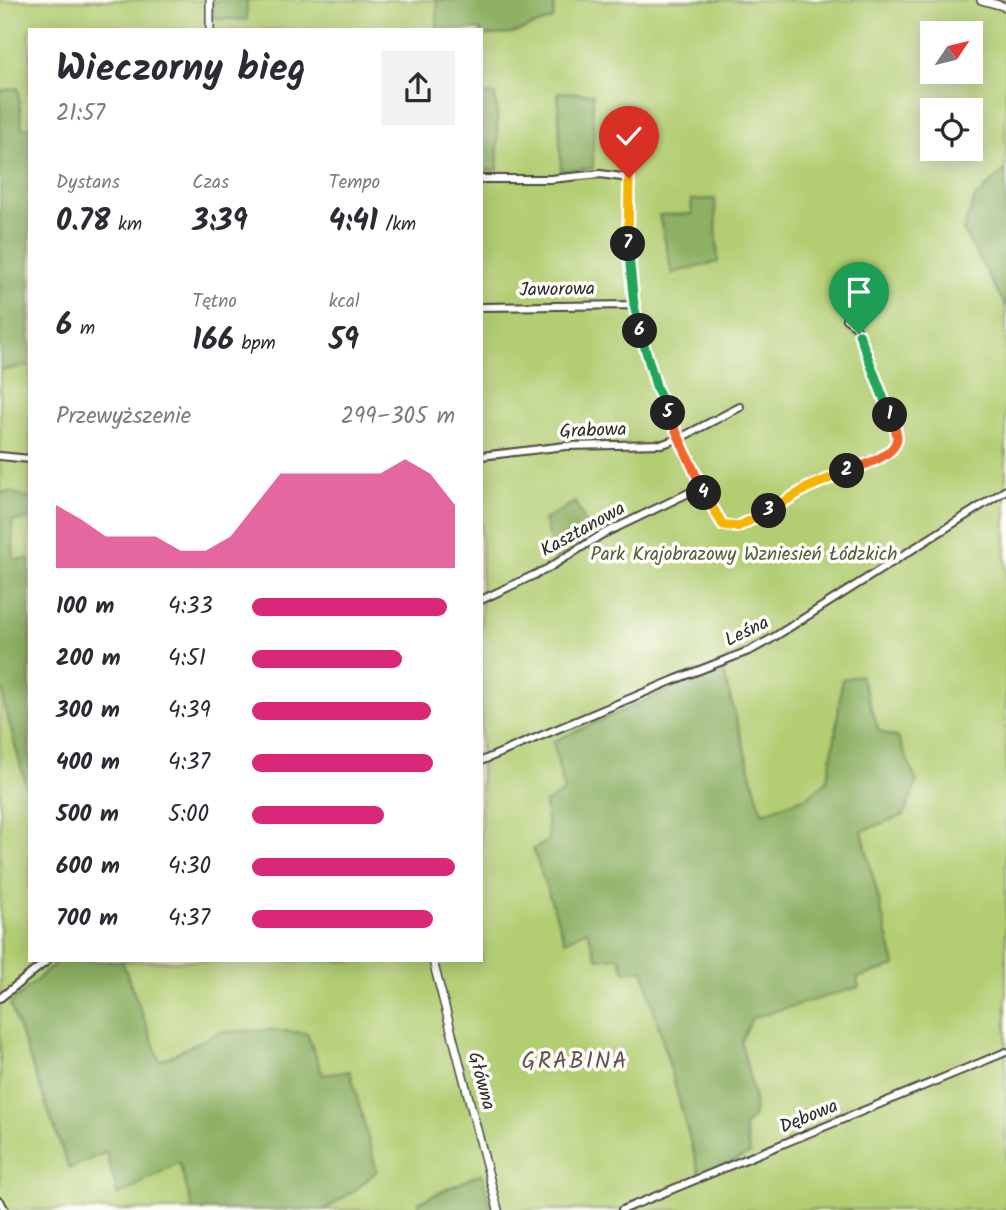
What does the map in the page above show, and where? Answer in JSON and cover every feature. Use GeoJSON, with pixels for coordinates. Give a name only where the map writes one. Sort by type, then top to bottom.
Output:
{"type":"FeatureCollection","features":[{"type":"Feature","properties":{"kind":"street"},"geometry":{"type":"LineString","coordinates":[[209,28],[210,0]]}},
{"type":"Feature","properties":{"kind":"street"},"geometry":{"type":"LineString","coordinates":[[981,0],[1006,7]]}},
{"type":"Feature","properties":{"kind":"street"},"geometry":{"type":"LineString","coordinates":[[483,179],[551,179],[600,174],[629,178],[628,252],[634,305],[657,389],[701,487],[723,525],[737,527],[764,515],[807,488],[885,455],[894,447],[897,439],[894,424],[856,326],[846,319]]}},
{"type":"Feature","properties":{"kind":"street","name":"Jaworowa"},"geometry":{"type":"LineString","coordinates":[[483,307],[634,305]]}},
{"type":"Feature","properties":{"kind":"street","name":"Grabowa"},"geometry":{"type":"LineString","coordinates":[[483,456],[566,446],[663,444],[740,407]]}},
{"type":"Feature","properties":{"kind":"street"},"geometry":{"type":"LineString","coordinates":[[0,456],[28,459]]}},
{"type":"Feature","properties":{"kind":"street","name":"Kasztanowa"},"geometry":{"type":"LineString","coordinates":[[483,599],[547,569],[601,536],[701,487]]}},
{"type":"Feature","properties":{"kind":"street","name":"Leśna"},"geometry":{"type":"LineString","coordinates":[[483,760],[751,650],[1006,490]]}},
{"type":"Feature","properties":{"kind":"street"},"geometry":{"type":"LineString","coordinates":[[0,998],[46,962]]}},
{"type":"Feature","properties":{"kind":"street","name":"Główna"},"geometry":{"type":"LineString","coordinates":[[433,962],[498,1210]]}},
{"type":"Feature","properties":{"kind":"street","name":"Dębowa"},"geometry":{"type":"LineString","coordinates":[[622,1210],[1006,1052]]}},
{"type":"Feature","properties":{"kind":"street"},"geometry":{"type":"LineString","coordinates":[[0,1201],[5,1210]]}},
{"type":"Feature","properties":{"kind":"green space","name":"Park Krajobrazowy Wzniesień Łódzkich"},"geometry":{"type":"Polygon","coordinates":[[[0,0],[1006,0],[1006,1210],[5,1210],[0,1200],[0,0]]]}},
{"type":"Feature","properties":{"kind":"green space"},"geometry":{"type":"Polygon","coordinates":[[[213,0],[247,0],[247,20],[213,18],[213,0]]]}},
{"type":"Feature","properties":{"kind":"green space"},"geometry":{"type":"Polygon","coordinates":[[[437,0],[555,0],[553,19],[511,34],[483,36],[483,28],[437,28],[437,0]]]}},
{"type":"Feature","properties":{"kind":"green space"},"geometry":{"type":"Polygon","coordinates":[[[18,88],[22,128],[28,128],[28,366],[0,370],[0,91],[18,88]]]}},
{"type":"Feature","properties":{"kind":"green space"},"geometry":{"type":"Polygon","coordinates":[[[558,92],[593,94],[593,168],[561,171],[558,92]]]}},
{"type":"Feature","properties":{"kind":"green space"},"geometry":{"type":"Polygon","coordinates":[[[483,94],[495,95],[498,170],[483,170],[483,94]]]}},
{"type":"Feature","properties":{"kind":"green space"},"geometry":{"type":"Polygon","coordinates":[[[1006,169],[1006,307],[963,230],[975,198],[1006,169]]]}},
{"type":"Feature","properties":{"kind":"green space"},"geometry":{"type":"Polygon","coordinates":[[[715,199],[718,262],[672,273],[659,215],[692,214],[691,200],[715,199]]]}},
{"type":"Feature","properties":{"kind":"green space"},"geometry":{"type":"Polygon","coordinates":[[[9,492],[28,497],[28,519],[12,521],[14,559],[28,559],[28,793],[4,703],[4,691],[0,690],[0,493],[9,492]]]}},
{"type":"Feature","properties":{"kind":"green space"},"geometry":{"type":"Polygon","coordinates":[[[575,502],[592,536],[556,560],[544,520],[575,502]]]}},
{"type":"Feature","properties":{"kind":"green space"},"geometry":{"type":"Polygon","coordinates":[[[722,667],[762,813],[809,796],[827,781],[842,679],[860,675],[879,731],[898,738],[917,782],[904,815],[862,831],[895,966],[857,978],[859,987],[752,1018],[741,1042],[755,1100],[754,1116],[744,1126],[750,1154],[700,1176],[643,970],[625,972],[619,957],[597,959],[587,930],[565,941],[533,849],[549,841],[545,803],[564,792],[553,741],[722,667]]]}},
{"type":"Feature","properties":{"kind":"green space"},"geometry":{"type":"Polygon","coordinates":[[[57,962],[122,962],[160,1061],[219,1032],[270,1030],[307,1033],[323,1075],[350,1071],[377,1171],[325,1210],[193,1210],[179,1162],[118,1196],[106,1152],[69,1169],[10,1004],[57,962]]]}},
{"type":"Feature","properties":{"kind":"green space"},"geometry":{"type":"Polygon","coordinates":[[[482,1173],[491,1210],[419,1210],[419,1202],[482,1173]]]}},
{"type":"Feature","properties":{"kind":"district","name":"GRABINA"},"geometry":{"type":"Point","coordinates":[575,1062]}},
{"type":"Feature","properties":{"kind":"route"},"geometry":{"type":"LineString","coordinates":[[629,178],[628,252],[634,305],[646,352],[657,389],[701,487],[723,525],[737,527],[764,515],[807,488],[892,450],[897,439],[896,431],[859,334]]}}]}
